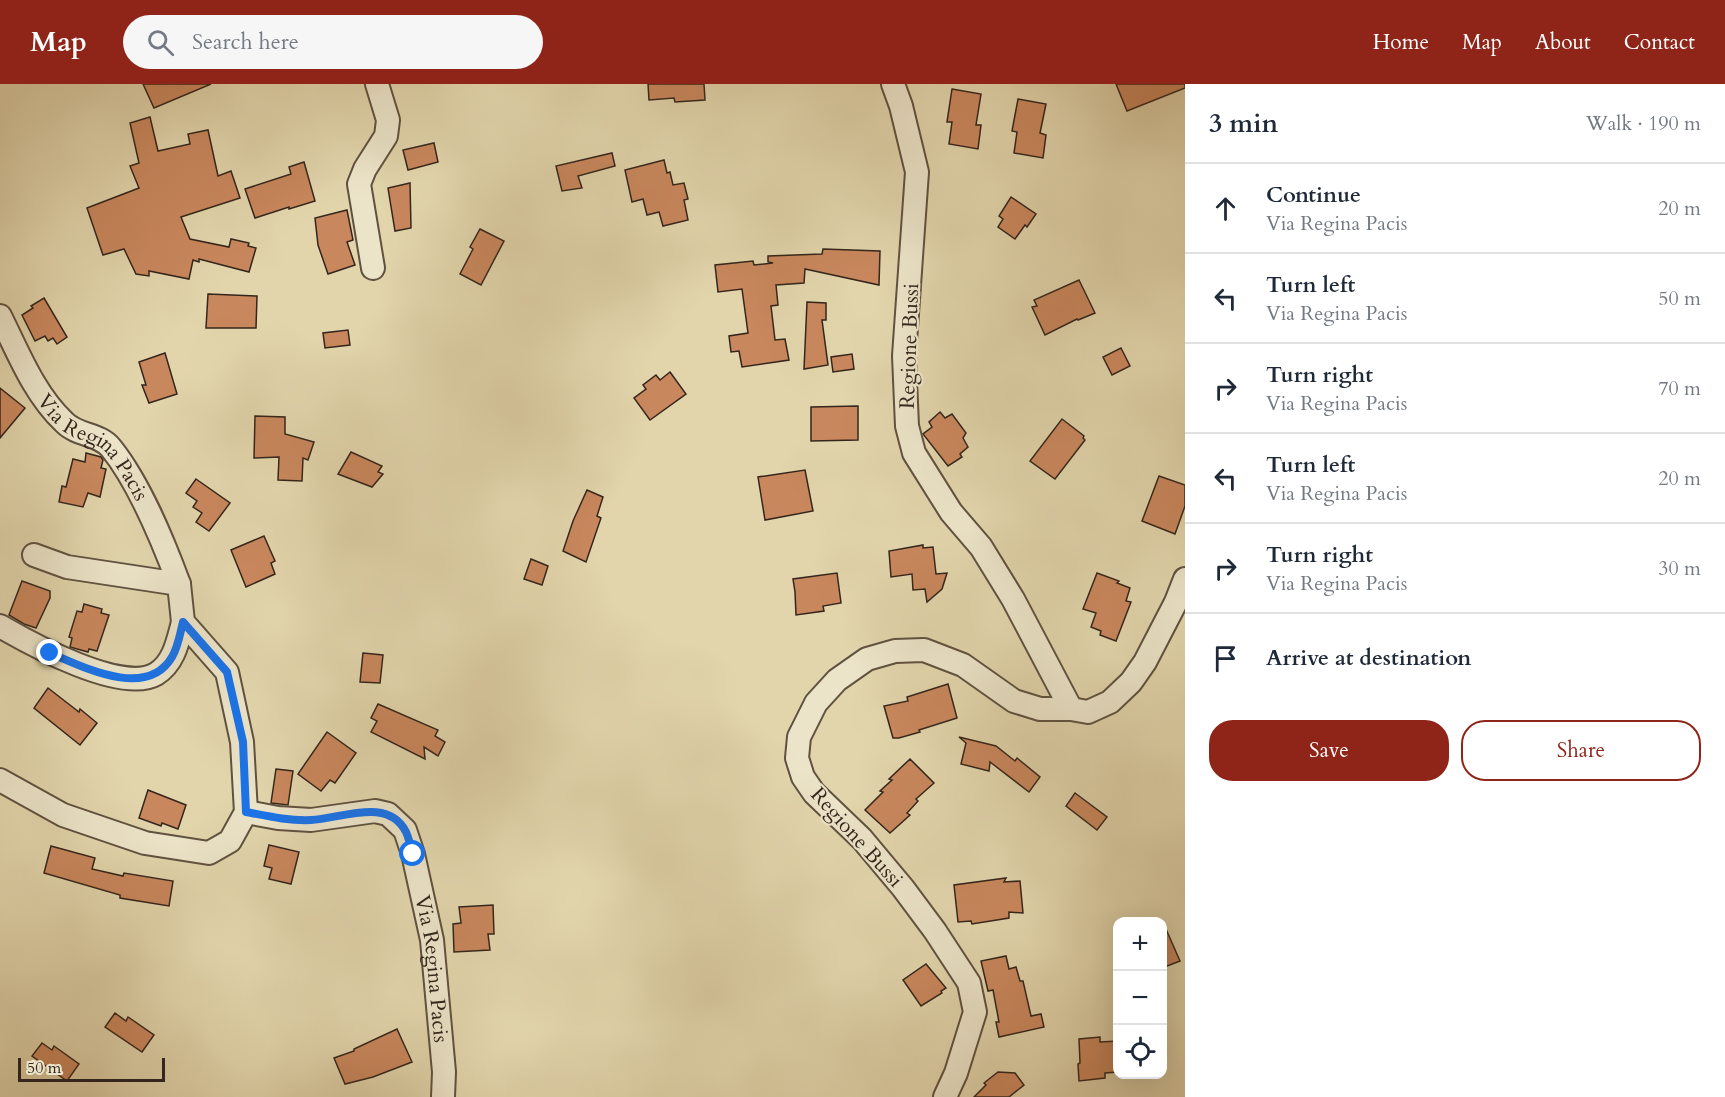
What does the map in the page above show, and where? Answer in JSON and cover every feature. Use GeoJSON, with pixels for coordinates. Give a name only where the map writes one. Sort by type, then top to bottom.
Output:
{"type":"FeatureCollection","features":[{"type":"Feature","properties":{"kind":"street"},"geometry":{"type":"LineString","coordinates":[[373,268],[359,184],[364,169],[386,136],[388,120],[377,84]]}},
{"type":"Feature","properties":{"kind":"street","name":"Regione Bussi"},"geometry":{"type":"LineString","coordinates":[[893,84],[901,106],[917,172],[904,356],[907,426],[914,453],[951,512],[981,547],[1013,600],[1071,709]]}},
{"type":"Feature","properties":{"kind":"street","name":"Via Regina Pacis"},"geometry":{"type":"LineString","coordinates":[[0,316],[31,377],[51,409],[66,424],[81,433],[102,439],[123,465],[152,517],[179,584],[183,622],[177,645],[164,668],[154,675],[139,678],[118,677],[92,670],[50,653],[0,626]]}},
{"type":"Feature","properties":{"kind":"street"},"geometry":{"type":"LineString","coordinates":[[34,555],[67,567],[179,584]]}},
{"type":"Feature","properties":{"kind":"street","name":"Regione Bussi"},"geometry":{"type":"LineString","coordinates":[[945,1097],[956,1073],[975,1012],[969,983],[903,888],[862,839],[814,793],[803,777],[797,758],[799,737],[816,703],[837,680],[867,659],[896,651],[924,650],[963,665],[1014,701],[1040,709],[1071,709],[1088,712],[1110,702],[1131,682],[1180,601],[1185,579]]}},
{"type":"Feature","properties":{"kind":"street"},"geometry":{"type":"LineString","coordinates":[[0,780],[63,815],[145,843],[209,853],[230,841],[246,812],[243,742],[227,672],[183,622]]}},
{"type":"Feature","properties":{"kind":"street","name":"Via Regina Pacis"},"geometry":{"type":"LineString","coordinates":[[246,812],[278,818],[311,820],[375,811],[388,814],[405,830],[413,854],[432,940],[444,1072],[443,1097]]}},
{"type":"Feature","properties":{"kind":"building"},"geometry":{"type":"Polygon","coordinates":[[[143,84],[211,84],[154,108],[143,84]]]}},
{"type":"Feature","properties":{"kind":"building"},"geometry":{"type":"Polygon","coordinates":[[[648,84],[704,84],[705,100],[675,102],[674,98],[649,100],[648,84]]]}},
{"type":"Feature","properties":{"kind":"building"},"geometry":{"type":"Polygon","coordinates":[[[1116,84],[1185,84],[1185,88],[1127,111],[1116,84]]]}},
{"type":"Feature","properties":{"kind":"building"},"geometry":{"type":"Polygon","coordinates":[[[952,89],[981,94],[976,125],[981,125],[978,149],[949,144],[952,122],[947,122],[952,89]]]}},
{"type":"Feature","properties":{"kind":"building"},"geometry":{"type":"Polygon","coordinates":[[[1018,99],[1046,104],[1040,133],[1046,135],[1043,158],[1014,153],[1017,132],[1012,131],[1018,99]]]}},
{"type":"Feature","properties":{"kind":"building"},"geometry":{"type":"Polygon","coordinates":[[[150,117],[158,151],[190,144],[188,134],[208,130],[218,176],[231,171],[240,198],[181,217],[190,239],[229,247],[231,239],[249,243],[248,246],[256,248],[249,272],[199,259],[199,262],[193,260],[189,279],[149,271],[149,276],[136,274],[124,249],[103,255],[87,208],[139,188],[130,166],[139,163],[130,123],[150,117]]]}},
{"type":"Feature","properties":{"kind":"building"},"geometry":{"type":"Polygon","coordinates":[[[434,143],[438,162],[408,170],[403,150],[434,143]]]}},
{"type":"Feature","properties":{"kind":"building"},"geometry":{"type":"Polygon","coordinates":[[[612,153],[615,166],[578,176],[582,188],[562,191],[556,166],[612,153]]]}},
{"type":"Feature","properties":{"kind":"building"},"geometry":{"type":"Polygon","coordinates":[[[664,160],[673,185],[684,183],[688,199],[684,200],[688,220],[663,226],[659,212],[647,215],[643,199],[632,202],[625,170],[664,160]]]}},
{"type":"Feature","properties":{"kind":"building"},"geometry":{"type":"Polygon","coordinates":[[[304,162],[315,201],[255,218],[245,189],[291,174],[289,167],[304,162]]]}},
{"type":"Feature","properties":{"kind":"building"},"geometry":{"type":"Polygon","coordinates":[[[410,183],[411,228],[395,231],[388,188],[410,183]]]}},
{"type":"Feature","properties":{"kind":"building"},"geometry":{"type":"Polygon","coordinates":[[[1011,197],[1036,214],[1015,239],[998,227],[1003,219],[999,216],[1011,197]]]}},
{"type":"Feature","properties":{"kind":"building"},"geometry":{"type":"Polygon","coordinates":[[[347,210],[353,240],[347,242],[355,265],[328,274],[318,245],[315,218],[347,210]]]}},
{"type":"Feature","properties":{"kind":"building"},"geometry":{"type":"Polygon","coordinates":[[[480,229],[504,241],[481,285],[460,274],[473,249],[470,247],[480,229]]]}},
{"type":"Feature","properties":{"kind":"building"},"geometry":{"type":"Polygon","coordinates":[[[823,249],[880,251],[879,285],[805,269],[804,283],[776,285],[778,305],[771,306],[775,340],[785,339],[789,360],[742,367],[739,351],[731,352],[729,336],[748,333],[742,289],[718,292],[715,265],[753,261],[754,265],[773,263],[768,262],[768,256],[822,254],[823,249]]]}},
{"type":"Feature","properties":{"kind":"building"},"geometry":{"type":"Polygon","coordinates":[[[1079,280],[1095,313],[1045,335],[1032,307],[1037,306],[1034,300],[1079,280]]]}},
{"type":"Feature","properties":{"kind":"building"},"geometry":{"type":"Polygon","coordinates":[[[208,294],[257,296],[256,328],[206,328],[208,294]]]}},
{"type":"Feature","properties":{"kind":"building"},"geometry":{"type":"Polygon","coordinates":[[[44,298],[67,337],[57,344],[53,338],[48,341],[45,336],[35,341],[22,315],[44,298]]]}},
{"type":"Feature","properties":{"kind":"building"},"geometry":{"type":"Polygon","coordinates":[[[807,302],[826,303],[826,320],[822,320],[828,365],[804,369],[807,302]]]}},
{"type":"Feature","properties":{"kind":"building"},"geometry":{"type":"Polygon","coordinates":[[[348,330],[350,345],[325,348],[323,333],[348,330]]]}},
{"type":"Feature","properties":{"kind":"building"},"geometry":{"type":"Polygon","coordinates":[[[1121,348],[1130,366],[1112,375],[1103,357],[1121,348]]]}},
{"type":"Feature","properties":{"kind":"building"},"geometry":{"type":"Polygon","coordinates":[[[165,353],[177,394],[149,403],[142,385],[146,385],[139,362],[165,353]]]}},
{"type":"Feature","properties":{"kind":"building"},"geometry":{"type":"Polygon","coordinates":[[[852,354],[854,369],[833,372],[831,357],[852,354]]]}},
{"type":"Feature","properties":{"kind":"building"},"geometry":{"type":"Polygon","coordinates":[[[670,372],[686,394],[650,420],[634,398],[646,389],[643,385],[656,375],[660,380],[670,372]]]}},
{"type":"Feature","properties":{"kind":"building"},"geometry":{"type":"Polygon","coordinates":[[[0,388],[25,408],[0,438],[0,388]]]}},
{"type":"Feature","properties":{"kind":"building"},"geometry":{"type":"Polygon","coordinates":[[[858,406],[858,440],[811,441],[811,407],[858,406]]]}},
{"type":"Feature","properties":{"kind":"building"},"geometry":{"type":"Polygon","coordinates":[[[940,412],[945,418],[952,414],[966,433],[963,438],[968,447],[960,454],[962,457],[948,466],[923,434],[932,427],[929,422],[940,412]]]}},
{"type":"Feature","properties":{"kind":"building"},"geometry":{"type":"Polygon","coordinates":[[[255,416],[285,417],[285,434],[314,442],[308,460],[303,458],[302,481],[278,480],[279,457],[254,458],[255,416]]]}},
{"type":"Feature","properties":{"kind":"building"},"geometry":{"type":"Polygon","coordinates":[[[1062,419],[1084,436],[1085,440],[1055,479],[1030,461],[1062,419]]]}},
{"type":"Feature","properties":{"kind":"building"},"geometry":{"type":"Polygon","coordinates":[[[351,452],[382,466],[378,472],[383,474],[372,487],[338,474],[351,452]]]}},
{"type":"Feature","properties":{"kind":"building"},"geometry":{"type":"Polygon","coordinates":[[[86,453],[101,457],[103,460],[101,468],[106,469],[100,497],[88,493],[83,507],[59,502],[62,486],[66,487],[73,459],[85,462],[86,453]]]}},
{"type":"Feature","properties":{"kind":"building"},"geometry":{"type":"Polygon","coordinates":[[[805,470],[813,511],[765,520],[758,477],[805,470]]]}},
{"type":"Feature","properties":{"kind":"building"},"geometry":{"type":"Polygon","coordinates":[[[1159,476],[1185,485],[1185,506],[1175,534],[1142,521],[1159,476]]]}},
{"type":"Feature","properties":{"kind":"building"},"geometry":{"type":"Polygon","coordinates":[[[196,479],[230,503],[209,531],[196,522],[202,513],[193,507],[197,501],[186,493],[196,479]]]}},
{"type":"Feature","properties":{"kind":"building"},"geometry":{"type":"Polygon","coordinates":[[[587,490],[603,497],[597,516],[601,518],[586,562],[563,551],[587,490]]]}},
{"type":"Feature","properties":{"kind":"building"},"geometry":{"type":"Polygon","coordinates":[[[264,536],[275,561],[271,563],[275,574],[246,587],[231,550],[264,536]]]}},
{"type":"Feature","properties":{"kind":"building"},"geometry":{"type":"Polygon","coordinates":[[[923,545],[923,548],[933,547],[936,574],[947,573],[942,589],[927,602],[925,589],[913,590],[912,574],[891,577],[889,551],[923,545]]]}},
{"type":"Feature","properties":{"kind":"building"},"geometry":{"type":"Polygon","coordinates":[[[531,559],[548,566],[542,585],[524,579],[531,559]]]}},
{"type":"Feature","properties":{"kind":"building"},"geometry":{"type":"Polygon","coordinates":[[[837,573],[841,603],[823,606],[824,611],[796,615],[793,579],[837,573]]]}},
{"type":"Feature","properties":{"kind":"building"},"geometry":{"type":"Polygon","coordinates":[[[1097,573],[1119,581],[1117,583],[1130,588],[1126,601],[1131,602],[1116,641],[1100,635],[1101,631],[1091,627],[1096,613],[1083,609],[1097,573]]]}},
{"type":"Feature","properties":{"kind":"building"},"geometry":{"type":"Polygon","coordinates":[[[22,581],[50,591],[50,598],[36,628],[9,615],[22,581]]]}},
{"type":"Feature","properties":{"kind":"building"},"geometry":{"type":"Polygon","coordinates":[[[84,604],[102,609],[101,613],[109,615],[97,651],[89,649],[88,652],[70,647],[72,638],[69,637],[77,611],[82,612],[84,604]]]}},
{"type":"Feature","properties":{"kind":"building"},"geometry":{"type":"Polygon","coordinates":[[[363,653],[383,655],[380,683],[360,682],[363,653]]]}},
{"type":"Feature","properties":{"kind":"building"},"geometry":{"type":"Polygon","coordinates":[[[948,684],[957,718],[919,730],[920,732],[893,738],[884,706],[908,701],[907,697],[948,684]]]}},
{"type":"Feature","properties":{"kind":"building"},"geometry":{"type":"Polygon","coordinates":[[[48,688],[97,723],[80,745],[34,708],[48,688]]]}},
{"type":"Feature","properties":{"kind":"building"},"geometry":{"type":"Polygon","coordinates":[[[378,704],[438,730],[435,736],[445,742],[438,756],[424,747],[425,759],[371,732],[377,721],[371,718],[378,704]]]}},
{"type":"Feature","properties":{"kind":"building"},"geometry":{"type":"Polygon","coordinates":[[[327,732],[356,753],[335,783],[330,780],[321,791],[298,774],[327,732]]]}},
{"type":"Feature","properties":{"kind":"building"},"geometry":{"type":"Polygon","coordinates":[[[959,737],[996,746],[1015,761],[1017,758],[1040,777],[1029,792],[990,762],[989,771],[961,764],[966,743],[959,737]]]}},
{"type":"Feature","properties":{"kind":"building"},"geometry":{"type":"Polygon","coordinates":[[[910,759],[934,783],[916,799],[918,801],[907,813],[910,815],[890,833],[865,810],[883,792],[880,791],[892,780],[889,779],[910,759]]]}},
{"type":"Feature","properties":{"kind":"building"},"geometry":{"type":"Polygon","coordinates":[[[276,769],[293,771],[288,805],[271,803],[276,769]]]}},
{"type":"Feature","properties":{"kind":"building"},"geometry":{"type":"Polygon","coordinates":[[[148,790],[186,805],[178,829],[139,818],[148,790]]]}},
{"type":"Feature","properties":{"kind":"building"},"geometry":{"type":"Polygon","coordinates":[[[1075,793],[1107,817],[1097,830],[1066,806],[1075,793]]]}},
{"type":"Feature","properties":{"kind":"building"},"geometry":{"type":"Polygon","coordinates":[[[269,845],[299,852],[291,884],[269,879],[272,868],[264,866],[269,845]]]}},
{"type":"Feature","properties":{"kind":"building"},"geometry":{"type":"Polygon","coordinates":[[[51,846],[95,858],[92,869],[123,876],[124,873],[173,881],[169,906],[120,898],[120,895],[44,873],[51,846]]]}},
{"type":"Feature","properties":{"kind":"building"},"geometry":{"type":"Polygon","coordinates":[[[1006,878],[1004,882],[1020,881],[1023,913],[1009,912],[1009,918],[972,924],[971,921],[958,922],[954,885],[1006,878]]]}},
{"type":"Feature","properties":{"kind":"building"},"geometry":{"type":"Polygon","coordinates":[[[493,905],[494,934],[488,934],[490,950],[454,952],[453,924],[461,923],[459,907],[493,905]]]}},
{"type":"Feature","properties":{"kind":"building"},"geometry":{"type":"Polygon","coordinates":[[[1167,931],[1180,961],[1167,966],[1167,931]]]}},
{"type":"Feature","properties":{"kind":"building"},"geometry":{"type":"Polygon","coordinates":[[[1006,956],[1009,969],[1016,967],[1020,981],[1023,981],[1031,1016],[1041,1014],[1044,1027],[999,1037],[996,1022],[999,1022],[993,990],[988,991],[981,961],[1006,956]]]}},
{"type":"Feature","properties":{"kind":"building"},"geometry":{"type":"Polygon","coordinates":[[[926,964],[946,988],[921,1006],[903,980],[926,964]]]}},
{"type":"Feature","properties":{"kind":"building"},"geometry":{"type":"Polygon","coordinates":[[[115,1013],[126,1021],[128,1017],[154,1035],[142,1052],[105,1027],[115,1013]]]}},
{"type":"Feature","properties":{"kind":"building"},"geometry":{"type":"Polygon","coordinates":[[[397,1029],[412,1062],[373,1077],[345,1084],[334,1058],[354,1051],[397,1029]]]}},
{"type":"Feature","properties":{"kind":"building"},"geometry":{"type":"Polygon","coordinates":[[[1100,1037],[1100,1042],[1113,1041],[1113,1072],[1105,1073],[1105,1078],[1079,1081],[1079,1039],[1100,1037]]]}},
{"type":"Feature","properties":{"kind":"building"},"geometry":{"type":"Polygon","coordinates":[[[42,1043],[52,1050],[54,1046],[79,1064],[67,1081],[32,1056],[42,1043]]]}},
{"type":"Feature","properties":{"kind":"building"},"geometry":{"type":"Polygon","coordinates":[[[998,1072],[1015,1073],[1024,1085],[1009,1097],[974,1097],[986,1085],[984,1083],[998,1072]]]}},
{"type":"Feature","properties":{"kind":"route"},"geometry":{"type":"LineString","coordinates":[[50,653],[92,670],[118,677],[145,678],[164,668],[171,658],[183,622],[227,672],[243,742],[246,812],[278,818],[311,820],[375,811],[388,814],[405,830],[413,854]]}}]}
